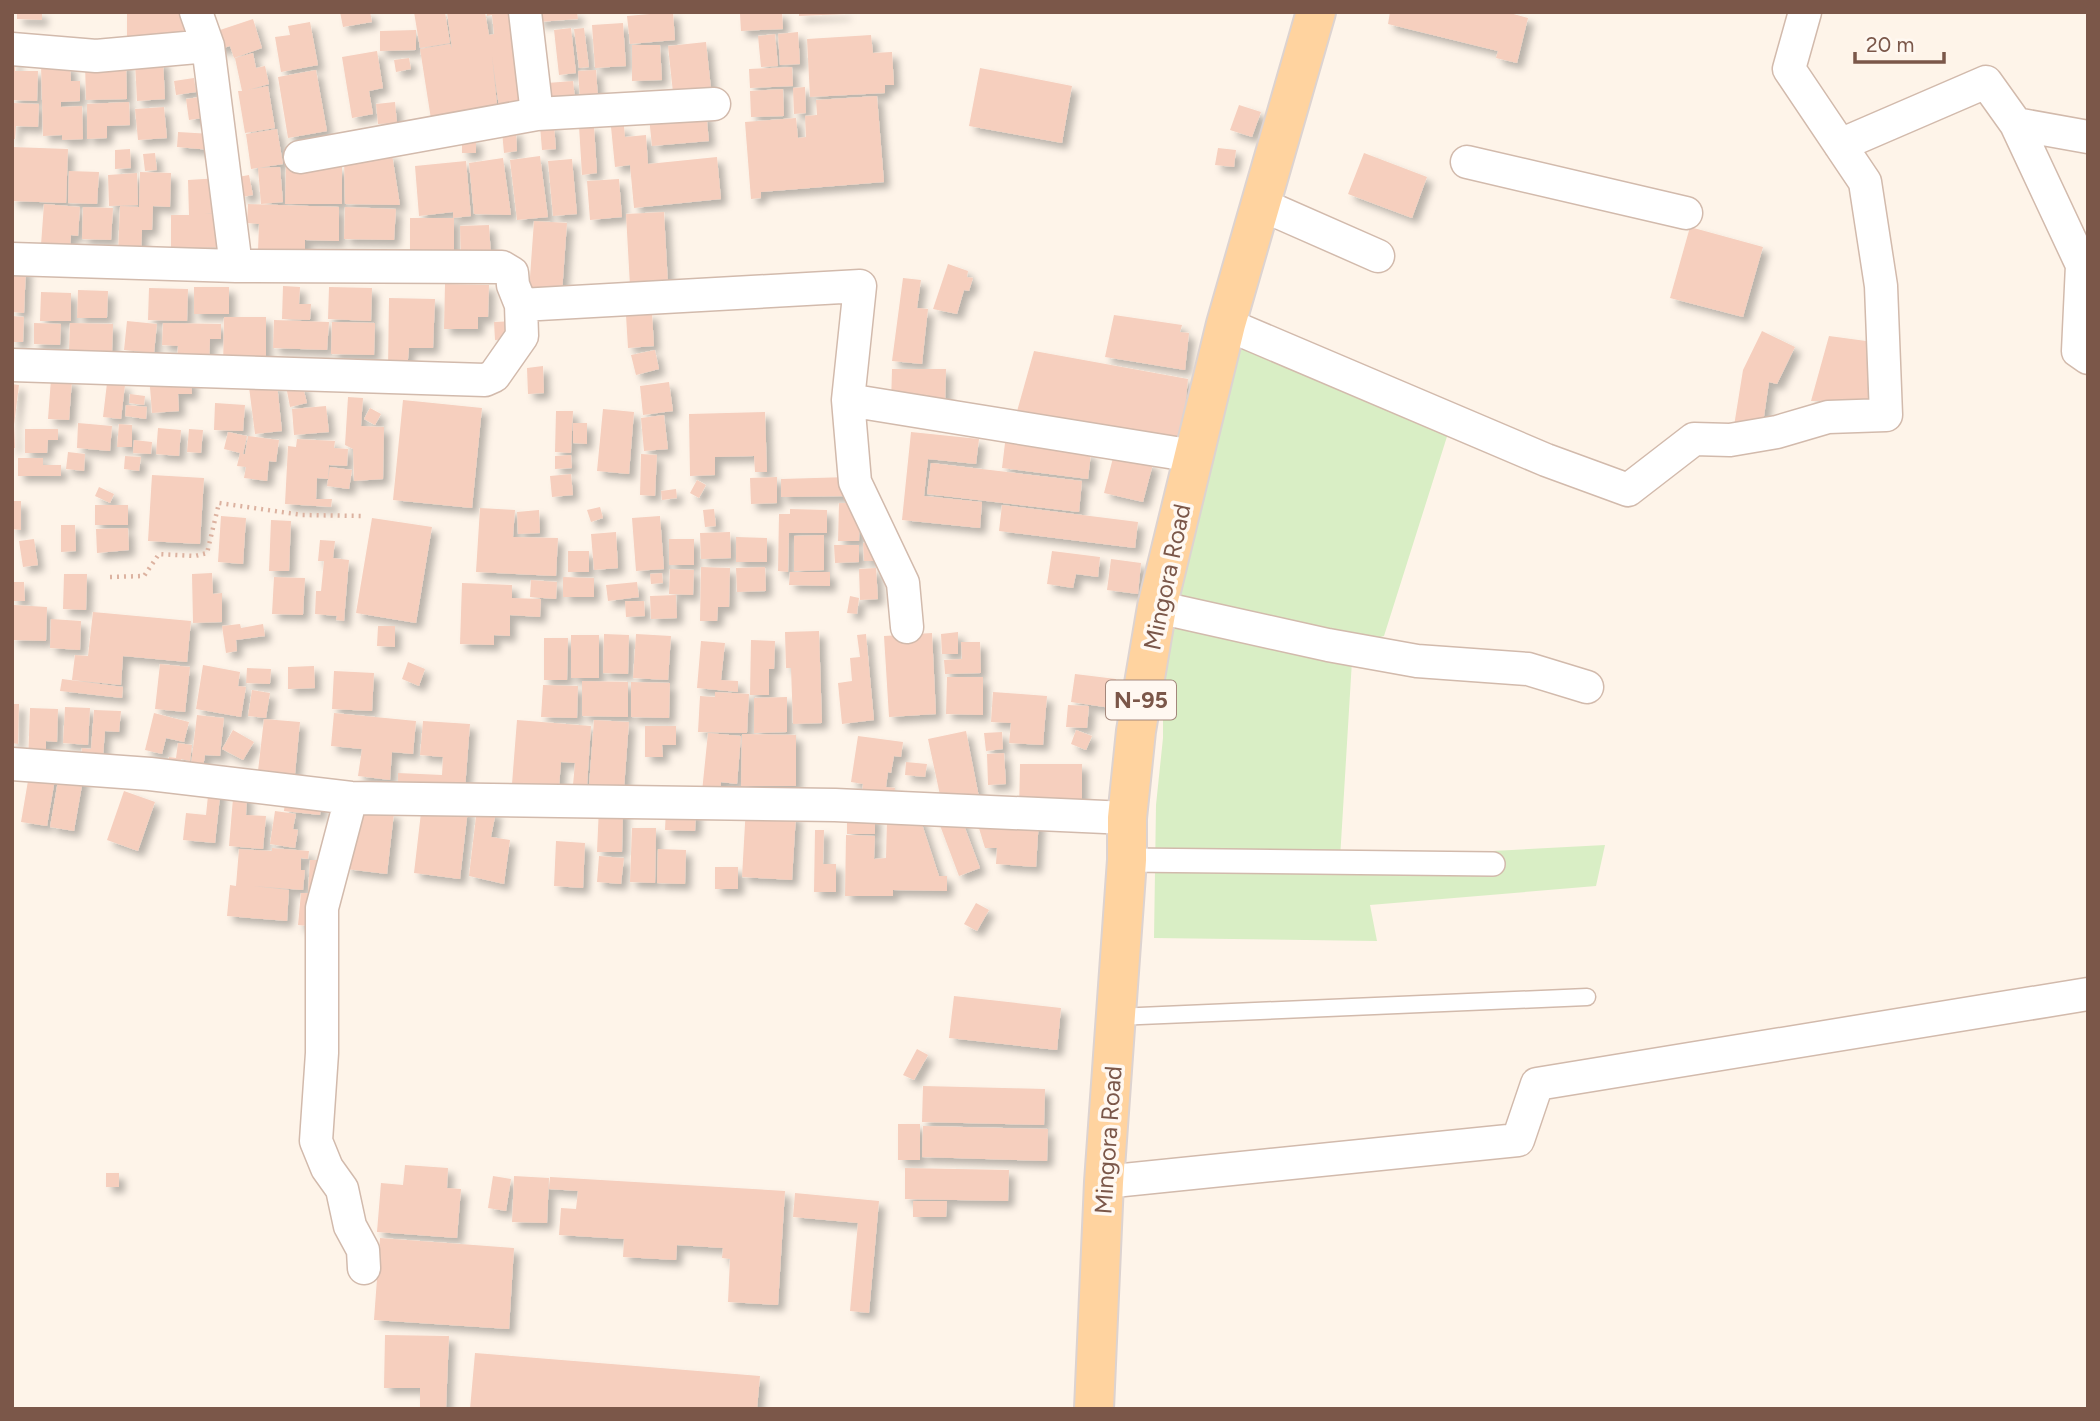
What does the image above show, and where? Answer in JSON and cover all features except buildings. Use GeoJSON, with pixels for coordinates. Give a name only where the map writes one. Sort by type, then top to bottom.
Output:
{"type":"FeatureCollection","features":[{"type":"Feature","properties":{"kind":"main road","name":"Mingora Road"},"geometry":{"type":"LineString","coordinates":[[1094,1409],[1104,1182],[1127,860],[1127,818],[1136,731],[1157,607],[1226,324],[1316,12]]}},
{"type":"Feature","properties":{"kind":"street"},"geometry":{"type":"LineString","coordinates":[[196,12],[208,46],[236,266]]}},
{"type":"Feature","properties":{"kind":"street"},"geometry":{"type":"LineString","coordinates":[[525,12],[537,114]]}},
{"type":"Feature","properties":{"kind":"street"},"geometry":{"type":"LineString","coordinates":[[1226,324],[1546,460],[1628,490],[1694,439],[1730,440],[1777,432],[1828,417],[1886,415],[1881,286],[1865,182],[1789,69],[1805,12]]}},
{"type":"Feature","properties":{"kind":"street"},"geometry":{"type":"LineString","coordinates":[[12,49],[96,55],[208,46]]}},
{"type":"Feature","properties":{"kind":"street"},"geometry":{"type":"LineString","coordinates":[[1840,145],[1986,82],[2016,124],[2082,265],[2078,351],[2088,358]]}},
{"type":"Feature","properties":{"kind":"street"},"geometry":{"type":"LineString","coordinates":[[300,157],[537,114],[714,104]]}},
{"type":"Feature","properties":{"kind":"street"},"geometry":{"type":"LineString","coordinates":[[2016,124],[2088,137]]}},
{"type":"Feature","properties":{"kind":"street"},"geometry":{"type":"LineString","coordinates":[[1467,162],[1686,213]]}},
{"type":"Feature","properties":{"kind":"street"},"geometry":{"type":"LineString","coordinates":[[1260,204],[1378,256]]}},
{"type":"Feature","properties":{"kind":"street"},"geometry":{"type":"LineString","coordinates":[[12,259],[236,266],[502,267],[512,272],[513,285],[521,305],[522,336],[494,376],[485,380],[12,365]]}},
{"type":"Feature","properties":{"kind":"street"},"geometry":{"type":"LineString","coordinates":[[521,305],[860,286],[848,400],[855,482],[903,583],[907,627]]}},
{"type":"Feature","properties":{"kind":"street"},"geometry":{"type":"LineString","coordinates":[[848,400],[1194,456]]}},
{"type":"Feature","properties":{"kind":"street"},"geometry":{"type":"LineString","coordinates":[[1157,607],[1328,645],[1417,661],[1528,668],[1587,687]]}},
{"type":"Feature","properties":{"kind":"street"},"geometry":{"type":"LineString","coordinates":[[12,764],[149,774],[351,798],[835,805],[1127,818]]}},
{"type":"Feature","properties":{"kind":"street"},"geometry":{"type":"LineString","coordinates":[[351,798],[322,908],[322,1053],[316,1141],[327,1168],[342,1189],[350,1226],[363,1250],[364,1268]]}},
{"type":"Feature","properties":{"kind":"street"},"geometry":{"type":"LineString","coordinates":[[1127,860],[1493,864]]}},
{"type":"Feature","properties":{"kind":"street"},"geometry":{"type":"LineString","coordinates":[[1104,1182],[1518,1140],[1537,1084],[2088,994]]}},
{"type":"Feature","properties":{"kind":"lane"},"geometry":{"type":"LineString","coordinates":[[1116,1017],[1587,997]]}},
{"type":"Feature","properties":{"kind":"path"},"geometry":{"type":"LineString","coordinates":[[110,577],[144,576],[159,554],[195,556],[207,553],[219,503],[302,515],[364,516]]}},
{"type":"Feature","properties":{"kind":"green space"},"geometry":{"type":"Polygon","coordinates":[[[1226,324],[1450,427],[1384,636],[1353,644],[1340,859],[1605,845],[1596,886],[1370,905],[1377,941],[1154,938],[1156,805],[1163,738],[1163,680],[1226,324]]]}}]}
